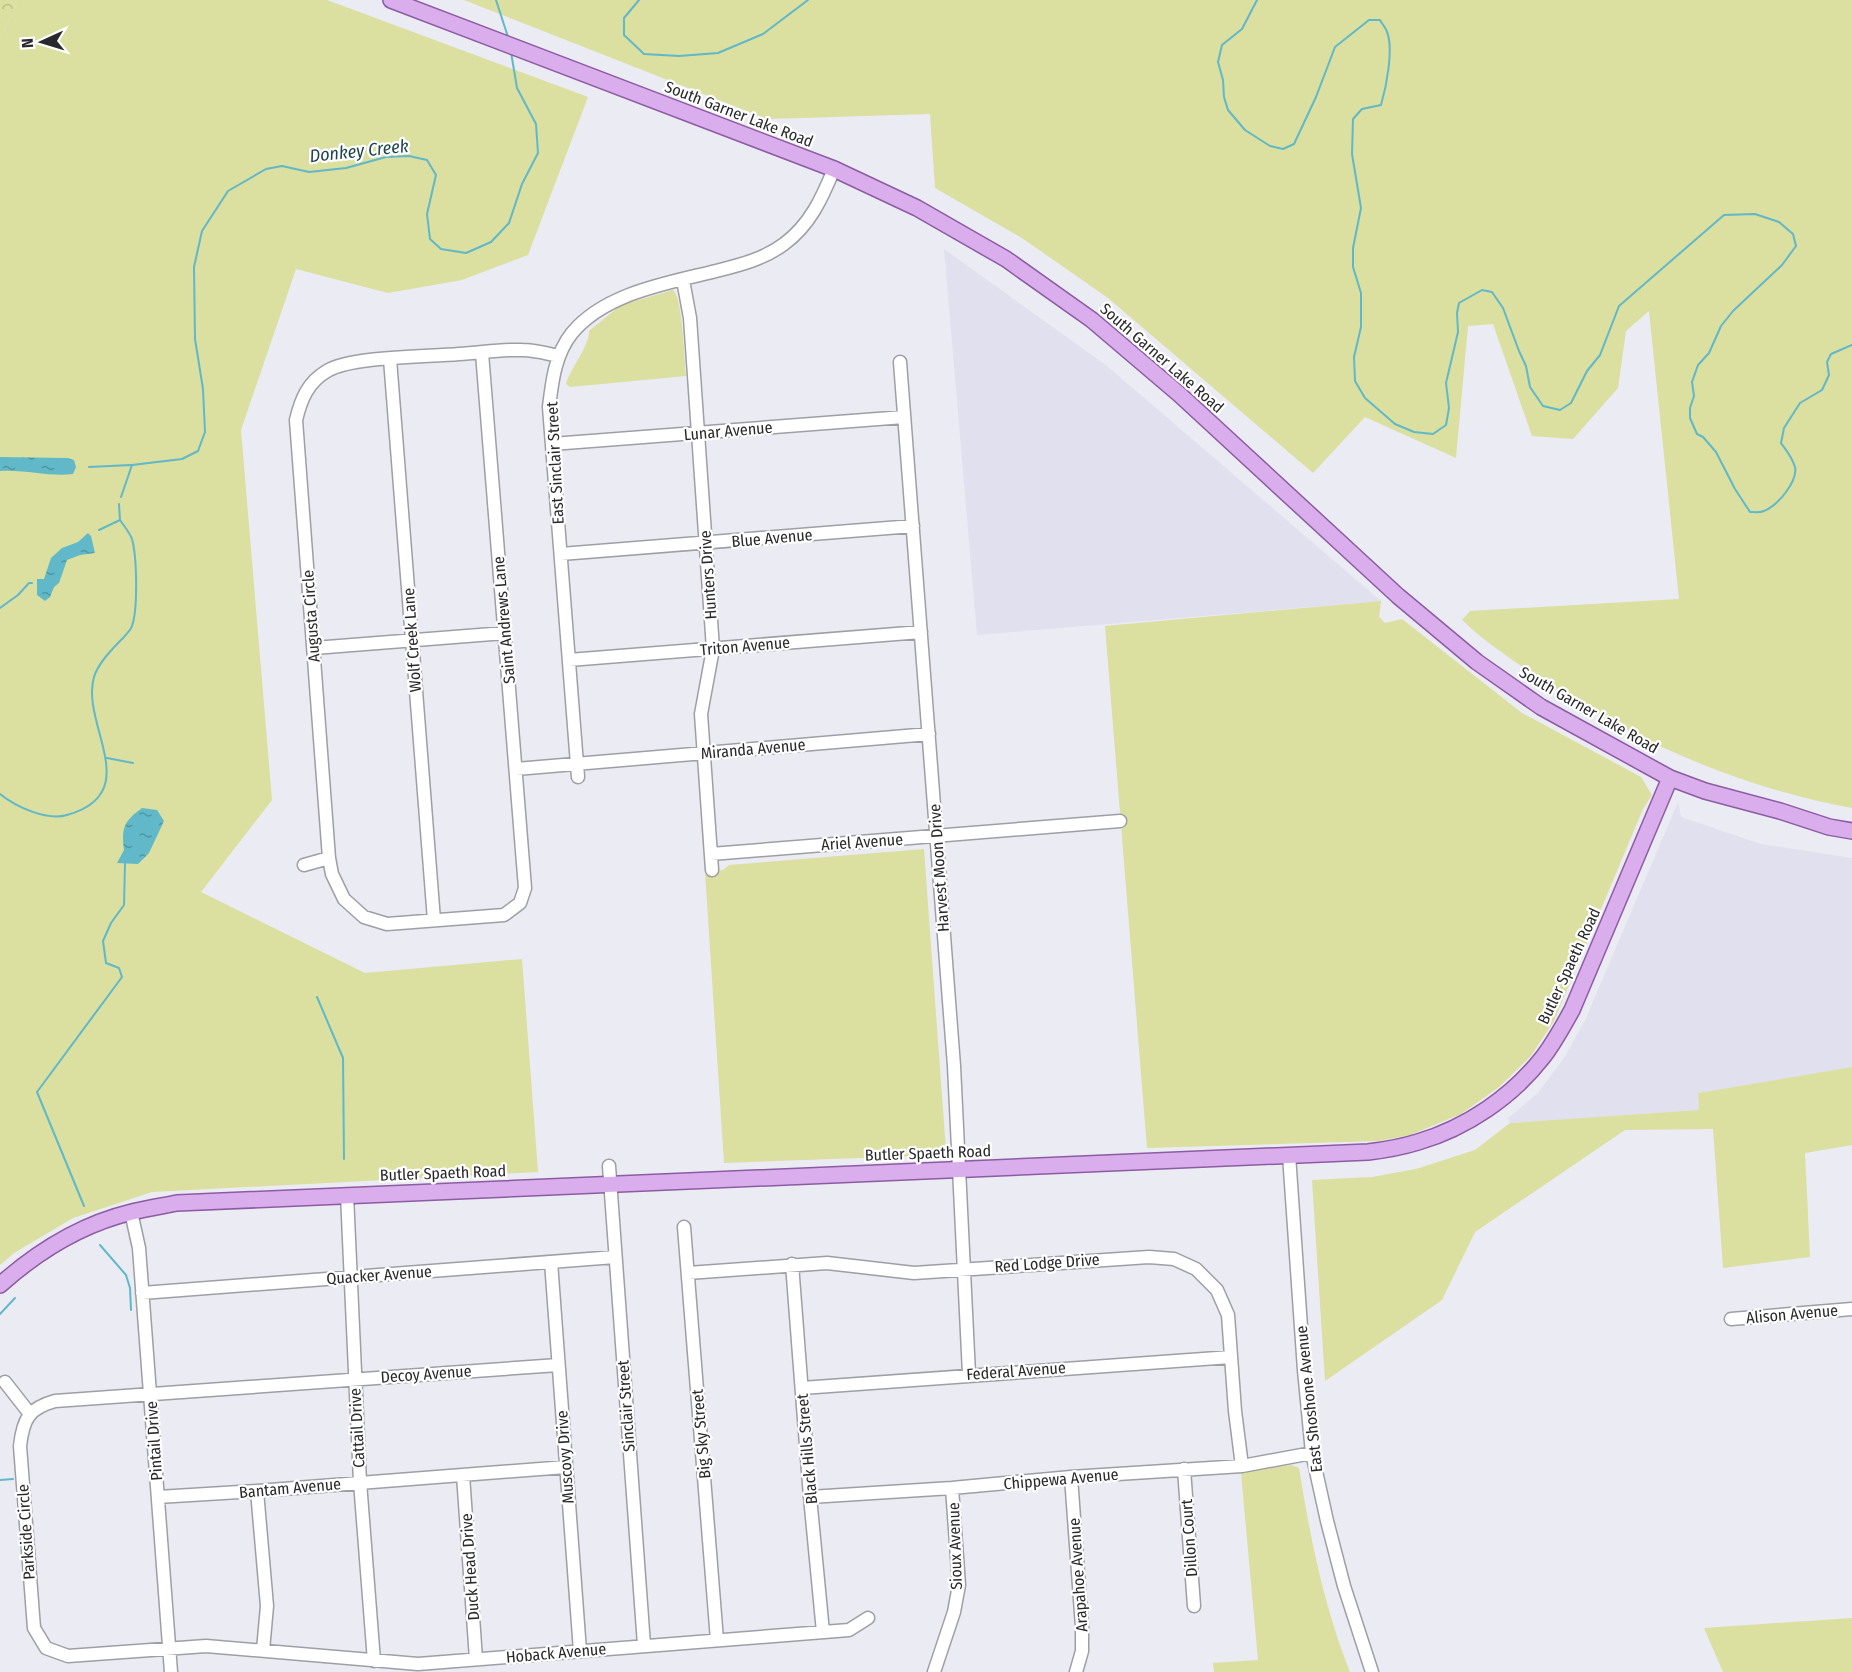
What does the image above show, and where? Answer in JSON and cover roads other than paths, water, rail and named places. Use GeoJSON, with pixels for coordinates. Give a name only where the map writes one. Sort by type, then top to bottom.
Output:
{"type":"FeatureCollection","features":[{"type":"Feature","properties":{"kind":"main road","name":"South Garner Lake Road"},"geometry":{"type":"LineString","coordinates":[[391,0],[834,170],[917,208],[996,253],[1092,320],[1171,387],[1398,596],[1477,662],[1541,707],[1670,778],[1705,791],[1780,811],[1828,827],[1852,831]]}},
{"type":"Feature","properties":{"kind":"main road","name":"Butler Spaeth Road"},"geometry":{"type":"LineString","coordinates":[[0,1285],[20,1266],[59,1240],[95,1224],[131,1212],[177,1203],[1368,1152],[1418,1142],[1476,1116],[1503,1097],[1543,1058],[1572,1010],[1670,778]]}},
{"type":"Feature","properties":{"kind":"street","name":"East Sinclair Street"},"geometry":{"type":"LineString","coordinates":[[578,777],[549,407],[552,381],[560,356],[571,334],[593,313],[619,298],[751,262],[783,245],[800,231],[814,212],[834,170]]}},
{"type":"Feature","properties":{"kind":"street","name":"Hunters Drive"},"geometry":{"type":"LineString","coordinates":[[683,280],[690,318],[713,649],[701,714],[712,870]]}},
{"type":"Feature","properties":{"kind":"street","name":"Augusta Circle"},"geometry":{"type":"LineString","coordinates":[[525,888],[520,903],[504,915],[387,924],[364,917],[344,899],[332,874],[329,858],[296,420],[300,401],[312,383],[327,371],[346,363],[524,350],[560,356]]}},
{"type":"Feature","properties":{"kind":"street","name":"Saint Andrews Lane"},"geometry":{"type":"LineString","coordinates":[[482,353],[525,888]]}},
{"type":"Feature","properties":{"kind":"street","name":"Wolf Creek Lane"},"geometry":{"type":"LineString","coordinates":[[390,359],[434,920]]}},
{"type":"Feature","properties":{"kind":"street","name":"Harvest Moon Drive"},"geometry":{"type":"LineString","coordinates":[[900,362],[954,1066],[969,1374]]}},
{"type":"Feature","properties":{"kind":"street","name":"Lunar Avenue"},"geometry":{"type":"LineString","coordinates":[[552,444],[904,417]]}},
{"type":"Feature","properties":{"kind":"street","name":"Blue Avenue"},"geometry":{"type":"LineString","coordinates":[[561,554],[913,526]]}},
{"type":"Feature","properties":{"kind":"street","name":"Triton Avenue"},"geometry":{"type":"LineString","coordinates":[[569,660],[921,632]]}},
{"type":"Feature","properties":{"kind":"street"},"geometry":{"type":"LineString","coordinates":[[314,648],[505,633]]}},
{"type":"Feature","properties":{"kind":"street","name":"Miranda Avenue"},"geometry":{"type":"LineString","coordinates":[[516,769],[567,765],[577,762],[929,734]]}},
{"type":"Feature","properties":{"kind":"street","name":"Ariel Avenue"},"geometry":{"type":"LineString","coordinates":[[711,854],[1120,821]]}},
{"type":"Feature","properties":{"kind":"street"},"geometry":{"type":"LineString","coordinates":[[304,865],[329,858]]}},
{"type":"Feature","properties":{"kind":"street","name":"East Shoshone Avenue"},"geometry":{"type":"LineString","coordinates":[[1289,1155],[1312,1453],[1344,1586],[1372,1672]]}},
{"type":"Feature","properties":{"kind":"street","name":"Sinclair Street"},"geometry":{"type":"LineString","coordinates":[[609,1166],[644,1645]]}},
{"type":"Feature","properties":{"kind":"street","name":"Cattail Drive"},"geometry":{"type":"LineString","coordinates":[[347,1195],[360,1482],[374,1661]]}},
{"type":"Feature","properties":{"kind":"street","name":"Pintail Drive"},"geometry":{"type":"LineString","coordinates":[[131,1212],[139,1248],[171,1672]]}},
{"type":"Feature","properties":{"kind":"street","name":"Big Sky Street"},"geometry":{"type":"LineString","coordinates":[[684,1227],[717,1640]]}},
{"type":"Feature","properties":{"kind":"street","name":"Quacker Avenue"},"geometry":{"type":"LineString","coordinates":[[142,1293],[615,1257]]}},
{"type":"Feature","properties":{"kind":"street","name":"Red Lodge Drive"},"geometry":{"type":"LineString","coordinates":[[688,1273],[828,1263],[914,1273],[1149,1257],[1174,1259],[1196,1269],[1217,1290],[1228,1315],[1235,1411],[1242,1466]]}},
{"type":"Feature","properties":{"kind":"street","name":"Muscovy Drive"},"geometry":{"type":"LineString","coordinates":[[550,1262],[580,1651]]}},
{"type":"Feature","properties":{"kind":"street","name":"Black Hills Street"},"geometry":{"type":"LineString","coordinates":[[792,1264],[823,1632]]}},
{"type":"Feature","properties":{"kind":"street","name":"Alison Avenue"},"geometry":{"type":"LineString","coordinates":[[1731,1319],[1852,1309]]}},
{"type":"Feature","properties":{"kind":"street","name":"Federal Avenue"},"geometry":{"type":"LineString","coordinates":[[802,1388],[969,1374],[1231,1357]]}},
{"type":"Feature","properties":{"kind":"street","name":"Decoy Avenue"},"geometry":{"type":"LineString","coordinates":[[150,1394],[558,1365]]}},
{"type":"Feature","properties":{"kind":"street"},"geometry":{"type":"LineString","coordinates":[[5,1382],[30,1414],[41,1405],[56,1401],[150,1394]]}},
{"type":"Feature","properties":{"kind":"street","name":"Parkside Circle"},"geometry":{"type":"LineString","coordinates":[[30,1414],[21,1430],[20,1446],[34,1628],[46,1648],[68,1656],[170,1648]]}},
{"type":"Feature","properties":{"kind":"street","name":"Chippewa Avenue"},"geometry":{"type":"LineString","coordinates":[[810,1497],[1242,1466],[1312,1453]]}},
{"type":"Feature","properties":{"kind":"street","name":"Bantam Avenue"},"geometry":{"type":"LineString","coordinates":[[158,1497],[566,1467]]}},
{"type":"Feature","properties":{"kind":"street","name":"Dillon Court"},"geometry":{"type":"LineString","coordinates":[[1184,1470],[1194,1606]]}},
{"type":"Feature","properties":{"kind":"street","name":"Duck Head Drive"},"geometry":{"type":"LineString","coordinates":[[463,1475],[476,1659]]}},
{"type":"Feature","properties":{"kind":"street","name":"Arapahoe Avenue"},"geometry":{"type":"LineString","coordinates":[[1071,1477],[1082,1627],[1082,1651],[1076,1672]]}},
{"type":"Feature","properties":{"kind":"street","name":"Sioux Avenue"},"geometry":{"type":"LineString","coordinates":[[934,1672],[954,1612],[959,1585],[952,1488]]}},
{"type":"Feature","properties":{"kind":"street"},"geometry":{"type":"LineString","coordinates":[[257,1491],[267,1606],[263,1650]]}},
{"type":"Feature","properties":{"kind":"street","name":"Hoback Avenue"},"geometry":{"type":"LineString","coordinates":[[170,1648],[206,1646],[417,1664],[849,1630],[868,1618]]}},
{"type":"Feature","properties":{"kind":"water"},"geometry":{"type":"Polygon","coordinates":[[[0,457],[67,458],[74,460],[76,467],[73,474],[64,475],[0,471],[0,457]]]}},
{"type":"Feature","properties":{"kind":"water"},"geometry":{"type":"Polygon","coordinates":[[[88,533],[91,536],[95,553],[67,560],[59,583],[45,601],[37,595],[37,579],[44,579],[51,558],[62,548],[78,542],[88,533]]]}},
{"type":"Feature","properties":{"kind":"water"},"geometry":{"type":"Polygon","coordinates":[[[142,808],[157,810],[164,821],[149,853],[138,864],[117,863],[124,850],[125,826],[131,817],[142,808]]]}},
{"type":"Feature","properties":{"kind":"waterway","name":"Donkey Creek"},"geometry":{"type":"LineString","coordinates":[[496,0],[508,37]]}},
{"type":"Feature","properties":{"kind":"waterway"},"geometry":{"type":"LineString","coordinates":[[639,0],[624,18],[624,35],[644,54],[679,56],[718,53],[763,34],[808,0]]}},
{"type":"Feature","properties":{"kind":"waterway"},"geometry":{"type":"LineString","coordinates":[[1257,0],[1242,29],[1222,45],[1218,62],[1228,110],[1245,130],[1270,146],[1283,149],[1294,144],[1316,97],[1335,47],[1369,20],[1380,20],[1387,32],[1390,48],[1387,79],[1381,105],[1362,109],[1353,119],[1352,154],[1361,208],[1353,248],[1353,267],[1361,293],[1361,327],[1354,357],[1355,381],[1365,398],[1395,424],[1414,432],[1433,434],[1446,425],[1449,408],[1446,383],[1458,332],[1459,303],[1482,290],[1492,292],[1503,308],[1526,366],[1530,387],[1543,406],[1560,410],[1571,403],[1587,371],[1600,355],[1619,306],[1724,215],[1755,214],[1779,222],[1793,234],[1796,246],[1782,265],[1733,311],[1721,326],[1709,353],[1698,365],[1692,382],[1694,396],[1690,418],[1697,434],[1703,437],[1716,452],[1750,512],[1761,512],[1769,508],[1790,486],[1795,467],[1781,443],[1784,428],[1800,403],[1822,390],[1829,375],[1827,362],[1831,354],[1852,345]]}},
{"type":"Feature","properties":{"kind":"waterway","name":"Donkey Creek"},"geometry":{"type":"LineString","coordinates":[[121,497],[132,465],[182,459],[198,451],[205,432],[203,389],[195,339],[194,267],[202,231],[228,191],[266,169],[282,166],[309,172],[346,168],[386,157],[409,156],[427,160],[436,175],[427,214],[430,239],[441,249],[466,253],[491,242],[509,223],[522,184],[538,153],[536,124],[517,88],[511,52]]}},
{"type":"Feature","properties":{"kind":"waterway","name":"Donkey Creek"},"geometry":{"type":"LineString","coordinates":[[89,467],[131,465]]}},
{"type":"Feature","properties":{"kind":"waterway","name":"Donkey Creek"},"geometry":{"type":"LineString","coordinates":[[119,504],[120,520]]}},
{"type":"Feature","properties":{"kind":"waterway","name":"Donkey Creek"},"geometry":{"type":"LineString","coordinates":[[0,794],[14,804],[32,812],[59,816],[90,805],[103,791],[107,774],[92,696],[94,677],[111,650],[131,627],[134,618],[136,583],[134,547],[127,529],[120,520],[99,530]]}},
{"type":"Feature","properties":{"kind":"waterway","name":"Donkey Creek"},"geometry":{"type":"LineString","coordinates":[[0,608],[18,595],[29,583],[32,583]]}},
{"type":"Feature","properties":{"kind":"waterway"},"geometry":{"type":"LineString","coordinates":[[107,758],[133,763]]}},
{"type":"Feature","properties":{"kind":"waterway"},"geometry":{"type":"LineString","coordinates":[[84,1206],[37,1092],[122,977],[119,968],[106,963],[103,941],[111,923],[124,905],[125,863]]}},
{"type":"Feature","properties":{"kind":"waterway"},"geometry":{"type":"LineString","coordinates":[[317,997],[343,1058],[344,1159]]}},
{"type":"Feature","properties":{"kind":"waterway"},"geometry":{"type":"LineString","coordinates":[[100,1245],[126,1275],[130,1288],[131,1310]]}},
{"type":"Feature","properties":{"kind":"waterway"},"geometry":{"type":"LineString","coordinates":[[0,1314],[15,1298]]}},
{"type":"Feature","properties":{"kind":"waterway"},"geometry":{"type":"LineString","coordinates":[[0,1480],[13,1479]]}}]}
